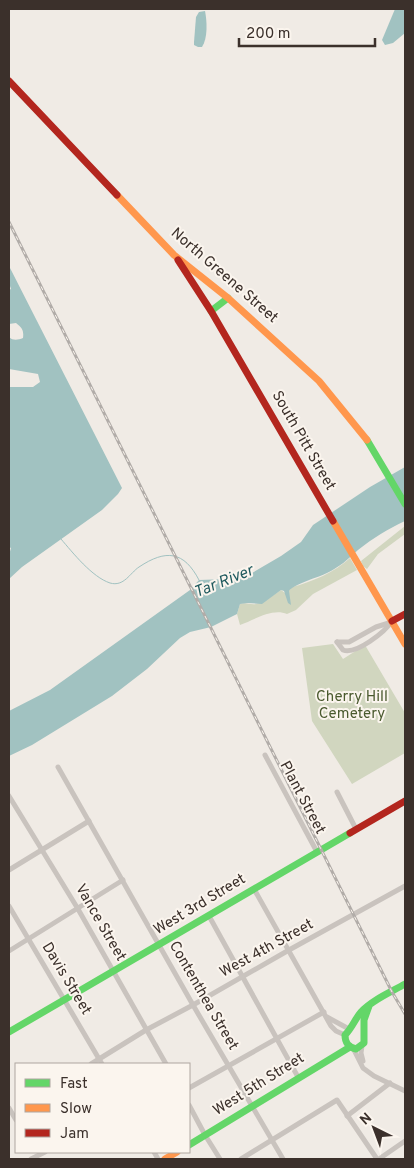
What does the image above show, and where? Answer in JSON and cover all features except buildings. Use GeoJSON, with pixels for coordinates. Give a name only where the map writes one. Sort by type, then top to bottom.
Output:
{"type":"FeatureCollection","features":[{"type":"Feature","properties":{"kind":"main road","name":"North Greene Street"},"geometry":{"type":"LineString","coordinates":[[9,81],[174,255],[228,298],[305,366],[364,435],[405,504]]}},
{"type":"Feature","properties":{"kind":"main road","name":"South Pitt Street"},"geometry":{"type":"LineString","coordinates":[[174,255],[211,311],[405,644]]}},
{"type":"Feature","properties":{"kind":"main road"},"geometry":{"type":"LineString","coordinates":[[211,311],[228,298]]}},
{"type":"Feature","properties":{"kind":"main road"},"geometry":{"type":"LineString","coordinates":[[392,622],[405,614]]}},
{"type":"Feature","properties":{"kind":"main road","name":"West 3rd Street"},"geometry":{"type":"LineString","coordinates":[[9,1032],[405,801]]}},
{"type":"Feature","properties":{"kind":"main road","name":"West 5th Street"},"geometry":{"type":"LineString","coordinates":[[190,1144],[318,1065],[349,1038],[361,1012],[405,984]]}},
{"type":"Feature","properties":{"kind":"main road"},"geometry":{"type":"LineString","coordinates":[[364,1033],[359,1028],[349,1038],[362,1046],[366,1040],[364,1020],[369,1006]]}},
{"type":"Feature","properties":{"kind":"street"},"geometry":{"type":"LineString","coordinates":[[392,622],[388,628],[351,651],[343,650],[337,642],[348,643],[376,627],[392,622]]}},
{"type":"Feature","properties":{"kind":"street"},"geometry":{"type":"LineString","coordinates":[[367,633],[372,639]]}},
{"type":"Feature","properties":{"kind":"street"},"geometry":{"type":"LineString","coordinates":[[346,651],[348,643]]}},
{"type":"Feature","properties":{"kind":"street","name":"Plant Street"},"geometry":{"type":"LineString","coordinates":[[265,755],[317,852]]}},
{"type":"Feature","properties":{"kind":"street","name":"Contenthea Street"},"geometry":{"type":"LineString","coordinates":[[58,767],[283,1159]]}},
{"type":"Feature","properties":{"kind":"street"},"geometry":{"type":"LineString","coordinates":[[337,792],[356,829]]}},
{"type":"Feature","properties":{"kind":"street","name":"Vance Street"},"geometry":{"type":"LineString","coordinates":[[9,796],[78,909],[165,1063]]}},
{"type":"Feature","properties":{"kind":"street"},"geometry":{"type":"LineString","coordinates":[[9,870],[89,821]]}},
{"type":"Feature","properties":{"kind":"street"},"geometry":{"type":"LineString","coordinates":[[9,951],[123,880]]}},
{"type":"Feature","properties":{"kind":"street","name":"West 4th Street"},"geometry":{"type":"LineString","coordinates":[[100,1062],[146,1030],[405,886]]}},
{"type":"Feature","properties":{"kind":"street"},"geometry":{"type":"LineString","coordinates":[[254,888],[325,1014],[349,1038],[363,1068],[374,1076],[405,1091]]}},
{"type":"Feature","properties":{"kind":"street","name":"Davis Street"},"geometry":{"type":"LineString","coordinates":[[9,906],[100,1062]]}},
{"type":"Feature","properties":{"kind":"street"},"geometry":{"type":"LineString","coordinates":[[209,916],[298,1078]]}},
{"type":"Feature","properties":{"kind":"street"},"geometry":{"type":"LineString","coordinates":[[190,1087],[228,1065],[325,1014]]}},
{"type":"Feature","properties":{"kind":"street"},"geometry":{"type":"LineString","coordinates":[[362,1046],[361,1053],[367,1071]]}},
{"type":"Feature","properties":{"kind":"street"},"geometry":{"type":"LineString","coordinates":[[347,1116],[390,1083]]}},
{"type":"Feature","properties":{"kind":"street"},"geometry":{"type":"LineString","coordinates":[[241,1159],[337,1100],[378,1159],[405,1141]]}},
{"type":"Feature","properties":{"kind":"street"},"geometry":{"type":"LineString","coordinates":[[190,1107],[204,1135],[220,1159]]}},
{"type":"Feature","properties":{"kind":"street"},"geometry":{"type":"LineString","coordinates":[[31,1159],[37,1154]]}},
{"type":"Feature","properties":{"kind":"green space"},"geometry":{"type":"Polygon","coordinates":[[[405,526],[405,534],[378,554],[367,569],[363,566],[361,561],[405,526]]]}},
{"type":"Feature","properties":{"kind":"green space"},"geometry":{"type":"Polygon","coordinates":[[[350,558],[357,570],[313,594],[296,610],[287,614],[275,612],[240,625],[237,614],[240,604],[260,603],[281,590],[289,594],[289,589],[292,587],[323,576],[350,558]]]}},
{"type":"Feature","properties":{"kind":"green space","name":"Cherry Hill Cemetery"},"geometry":{"type":"Polygon","coordinates":[[[333,644],[343,659],[365,645],[405,713],[405,753],[352,784],[312,721],[302,648],[333,644]]]}},
{"type":"Feature","properties":{"kind":"water"},"geometry":{"type":"Polygon","coordinates":[[[395,9],[405,9],[405,33],[393,43],[385,45],[382,40],[395,9]]]}},
{"type":"Feature","properties":{"kind":"water"},"geometry":{"type":"Polygon","coordinates":[[[205,11],[206,34],[202,47],[198,47],[194,45],[196,17],[199,12],[205,11]]]}},
{"type":"Feature","properties":{"kind":"water"},"geometry":{"type":"Polygon","coordinates":[[[9,266],[122,488],[102,510],[22,567],[9,579],[9,555],[11,548],[9,547],[9,387],[33,387],[40,382],[38,374],[9,369],[9,337],[17,340],[23,338],[23,335],[20,326],[16,323],[9,324],[9,290],[11,289],[9,266]]]}},
{"type":"Feature","properties":{"kind":"water","name":"Tar River"},"geometry":{"type":"Polygon","coordinates":[[[405,467],[405,521],[369,542],[336,568],[291,589],[289,591],[291,605],[288,603],[284,591],[281,590],[262,604],[240,604],[237,614],[211,627],[190,632],[180,638],[147,669],[112,696],[32,745],[9,756],[9,711],[50,690],[190,590],[199,580],[229,579],[252,573],[301,542],[313,525],[370,487],[405,467]]]}},
{"type":"Feature","properties":{"kind":"waterway","name":"Tar River"},"geometry":{"type":"LineString","coordinates":[[61,539],[96,576],[110,583],[119,583],[149,561],[166,556],[181,558],[193,570],[199,580]]}},
{"type":"Feature","properties":{"kind":"railway"},"geometry":{"type":"LineString","coordinates":[[9,222],[392,992],[405,1014]]}},
{"type":"Feature","properties":{"kind":"traffic: fast"},"geometry":{"type":"LineString","coordinates":[[211,311],[228,298]]}},
{"type":"Feature","properties":{"kind":"traffic: fast"},"geometry":{"type":"LineString","coordinates":[[367,440],[405,504]]}},
{"type":"Feature","properties":{"kind":"traffic: fast"},"geometry":{"type":"LineString","coordinates":[[9,1032],[350,833]]}},
{"type":"Feature","properties":{"kind":"traffic: fast"},"geometry":{"type":"LineString","coordinates":[[369,1006],[364,1020],[364,1043],[356,1049],[353,1048],[349,1046],[345,1035],[361,1012],[376,1000],[405,984]]}},
{"type":"Feature","properties":{"kind":"traffic: fast"},"geometry":{"type":"LineString","coordinates":[[190,1144],[350,1047]]}},
{"type":"Feature","properties":{"kind":"traffic: slow"},"geometry":{"type":"LineString","coordinates":[[117,195],[174,255],[228,298],[319,381],[367,440]]}},
{"type":"Feature","properties":{"kind":"traffic: slow"},"geometry":{"type":"LineString","coordinates":[[333,521],[405,644]]}},
{"type":"Feature","properties":{"kind":"traffic: slow"},"geometry":{"type":"LineString","coordinates":[[165,1159],[175,1153]]}},
{"type":"Feature","properties":{"kind":"traffic: jam"},"geometry":{"type":"LineString","coordinates":[[9,81],[117,195]]}},
{"type":"Feature","properties":{"kind":"traffic: jam"},"geometry":{"type":"LineString","coordinates":[[178,260],[211,311],[333,521]]}},
{"type":"Feature","properties":{"kind":"traffic: jam"},"geometry":{"type":"LineString","coordinates":[[392,621],[405,614]]}},
{"type":"Feature","properties":{"kind":"traffic: jam"},"geometry":{"type":"LineString","coordinates":[[350,833],[405,801]]}}]}
